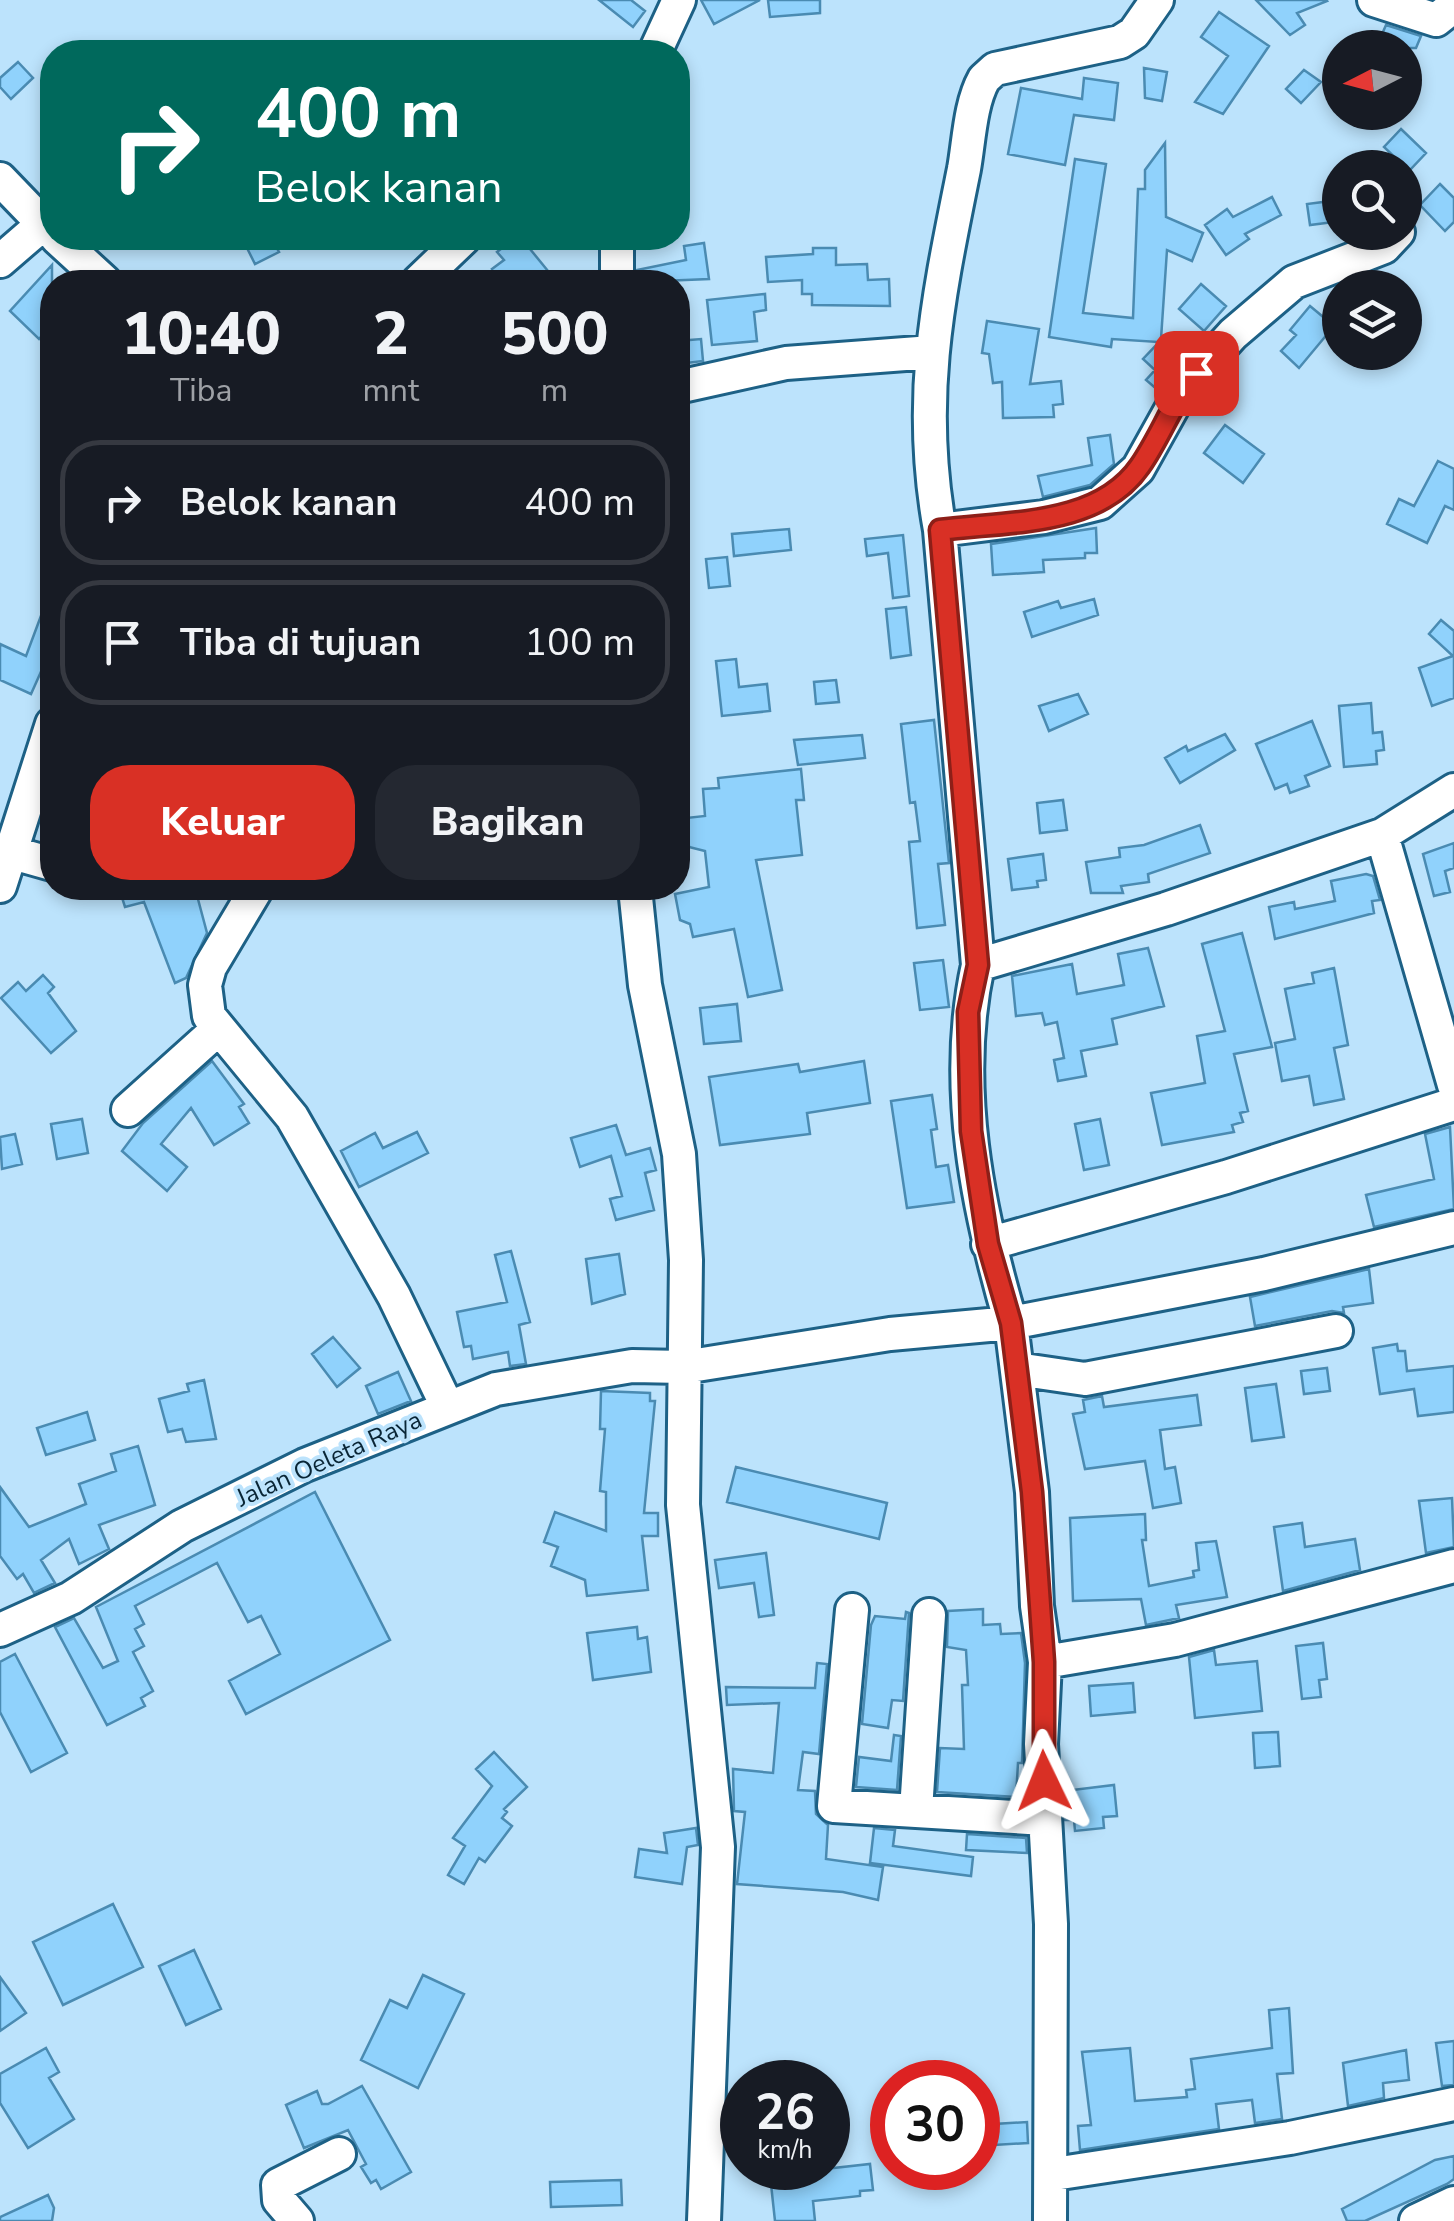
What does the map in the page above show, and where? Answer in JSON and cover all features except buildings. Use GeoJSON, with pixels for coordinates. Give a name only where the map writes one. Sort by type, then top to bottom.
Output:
{"type":"FeatureCollection","features":[{"type":"Feature","properties":{"kind":"street"},"geometry":{"type":"LineString","coordinates":[[661,40],[679,0]]}},
{"type":"Feature","properties":{"kind":"street"},"geometry":{"type":"LineString","coordinates":[[1050,2221],[1054,2174],[1041,1744],[1044,1662],[1032,1492],[1011,1323],[988,1244],[974,1169],[968,1012],[978,965],[940,530],[927,434],[932,352],[984,79],[995,70],[1120,42],[1134,33],[1157,0]]}},
{"type":"Feature","properties":{"kind":"street"},"geometry":{"type":"LineString","coordinates":[[1374,0],[1436,20],[1454,6]]}},
{"type":"Feature","properties":{"kind":"street"},"geometry":{"type":"LineString","coordinates":[[0,179],[40,221]]}},
{"type":"Feature","properties":{"kind":"street"},"geometry":{"type":"LineString","coordinates":[[0,261],[40,238]]}},
{"type":"Feature","properties":{"kind":"street"},"geometry":{"type":"LineString","coordinates":[[70,250],[92,270]]}},
{"type":"Feature","properties":{"kind":"street"},"geometry":{"type":"LineString","coordinates":[[431,270],[451,250]]}},
{"type":"Feature","properties":{"kind":"street"},"geometry":{"type":"LineString","coordinates":[[940,530],[1074,512],[1117,492],[1138,469],[1182,390],[1232,334],[1294,282],[1376,250]]}},
{"type":"Feature","properties":{"kind":"street"},"geometry":{"type":"LineString","coordinates":[[690,383],[786,363],[932,352]]}},
{"type":"Feature","properties":{"kind":"street"},"geometry":{"type":"LineString","coordinates":[[0,886],[40,764]]}},
{"type":"Feature","properties":{"kind":"street"},"geometry":{"type":"LineString","coordinates":[[978,965],[1166,909],[1382,835],[1454,790]]}},
{"type":"Feature","properties":{"kind":"street"},"geometry":{"type":"LineString","coordinates":[[1382,835],[1454,1085]]}},
{"type":"Feature","properties":{"kind":"street"},"geometry":{"type":"LineString","coordinates":[[13,854],[40,861]]}},
{"type":"Feature","properties":{"kind":"street"},"geometry":{"type":"LineString","coordinates":[[250,900],[210,967],[206,1000],[217,1030],[287,1108],[394,1296],[447,1406]]}},
{"type":"Feature","properties":{"kind":"street"},"geometry":{"type":"LineString","coordinates":[[636,900],[645,985],[679,1154],[686,1260],[687,1560],[718,1846],[704,2221]]}},
{"type":"Feature","properties":{"kind":"street"},"geometry":{"type":"LineString","coordinates":[[128,1110],[217,1030]]}},
{"type":"Feature","properties":{"kind":"street"},"geometry":{"type":"LineString","coordinates":[[988,1244],[1226,1177],[1454,1104]]}},
{"type":"Feature","properties":{"kind":"street","name":"Jalan Oeleta Raya"},"geometry":{"type":"LineString","coordinates":[[0,1630],[71,1598],[182,1526],[306,1465],[447,1406],[528,1382],[632,1366],[684,1367],[890,1334],[1011,1323],[1264,1274],[1454,1228]]}},
{"type":"Feature","properties":{"kind":"street"},"geometry":{"type":"LineString","coordinates":[[1017,1369],[1085,1378],[1336,1332]]}},
{"type":"Feature","properties":{"kind":"street"},"geometry":{"type":"LineString","coordinates":[[1044,1662],[1175,1640],[1454,1566]]}},
{"type":"Feature","properties":{"kind":"street"},"geometry":{"type":"LineString","coordinates":[[852,1610],[834,1806],[1046,1819]]}},
{"type":"Feature","properties":{"kind":"street"},"geometry":{"type":"LineString","coordinates":[[916,1810],[929,1614]]}},
{"type":"Feature","properties":{"kind":"street"},"geometry":{"type":"LineString","coordinates":[[1054,2174],[1272,2141],[1454,2104]]}},
{"type":"Feature","properties":{"kind":"street"},"geometry":{"type":"LineString","coordinates":[[297,2221],[279,2200],[278,2184],[339,2154]]}},
{"type":"Feature","properties":{"kind":"street"},"geometry":{"type":"LineString","coordinates":[[1416,2221],[1454,2203]]}},
{"type":"Feature","properties":{"kind":"route"},"geometry":{"type":"LineString","coordinates":[[1044,1781],[1044,1662],[1037,1606],[1032,1492],[1011,1323],[988,1244],[974,1169],[968,1012],[978,965],[940,530],[1074,512],[1100,503],[1117,492],[1138,469],[1170,408],[1196,373]]}}]}
